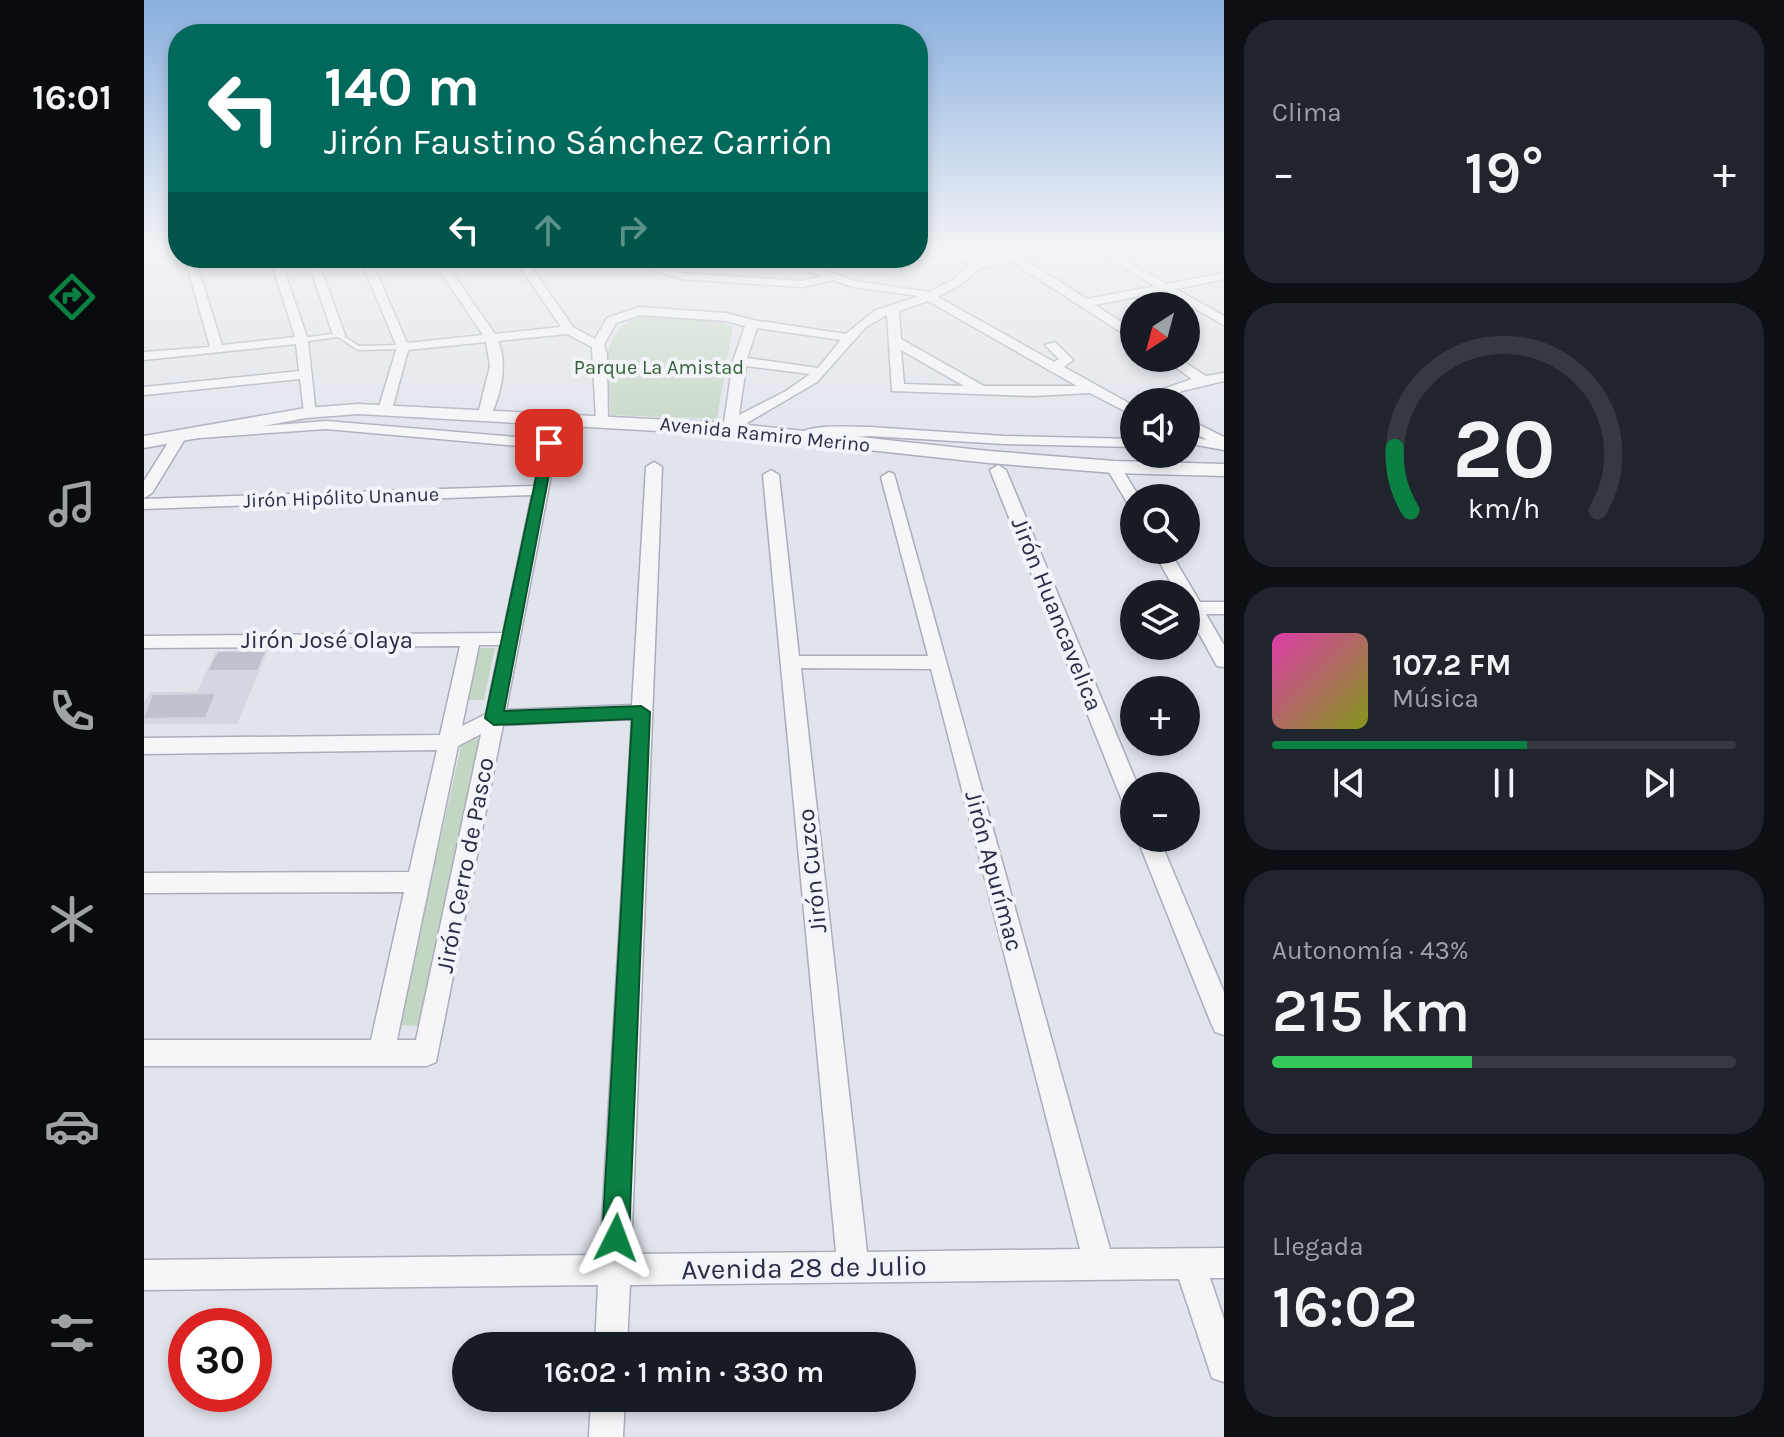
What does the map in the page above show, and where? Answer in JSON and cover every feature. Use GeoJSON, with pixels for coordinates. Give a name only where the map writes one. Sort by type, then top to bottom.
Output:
{"type":"FeatureCollection","features":[{"type":"Feature","properties":{"kind":"street"},"geometry":{"type":"LineString","coordinates":[[208,317],[217,349]]}},
{"type":"Feature","properties":{"kind":"street"},"geometry":{"type":"LineString","coordinates":[[294,317],[302,340],[308,413]]}},
{"type":"Feature","properties":{"kind":"street"},"geometry":{"type":"LineString","coordinates":[[333,317],[339,335]]}},
{"type":"Feature","properties":{"kind":"street"},"geometry":{"type":"LineString","coordinates":[[385,410],[403,347],[390,317]]}},
{"type":"Feature","properties":{"kind":"street"},"geometry":{"type":"LineString","coordinates":[[477,317],[492,339],[497,356],[495,382],[485,414]]}},
{"type":"Feature","properties":{"kind":"street"},"geometry":{"type":"LineString","coordinates":[[560,317],[569,330],[598,345],[603,420]]}},
{"type":"Feature","properties":{"kind":"street"},"geometry":{"type":"LineString","coordinates":[[598,345],[611,321],[622,317]]}},
{"type":"Feature","properties":{"kind":"street"},"geometry":{"type":"LineString","coordinates":[[726,317],[752,324],[850,338]]}},
{"type":"Feature","properties":{"kind":"street"},"geometry":{"type":"LineString","coordinates":[[731,426],[822,372],[862,324],[872,317]]}},
{"type":"Feature","properties":{"kind":"street"},"geometry":{"type":"LineString","coordinates":[[894,317],[897,388],[982,391],[1088,389]]}},
{"type":"Feature","properties":{"kind":"street"},"geometry":{"type":"LineString","coordinates":[[964,317],[1120,405]]}},
{"type":"Feature","properties":{"kind":"street"},"geometry":{"type":"LineString","coordinates":[[731,426],[740,361],[752,324]]}},
{"type":"Feature","properties":{"kind":"street"},"geometry":{"type":"LineString","coordinates":[[403,347],[569,330]]}},
{"type":"Feature","properties":{"kind":"street"},"geometry":{"type":"LineString","coordinates":[[144,356],[302,340]]}},
{"type":"Feature","properties":{"kind":"street"},"geometry":{"type":"LineString","coordinates":[[897,342],[982,391]]}},
{"type":"Feature","properties":{"kind":"street"},"geometry":{"type":"LineString","coordinates":[[1051,345],[1067,360],[1052,368]]}},
{"type":"Feature","properties":{"kind":"street"},"geometry":{"type":"LineString","coordinates":[[740,361],[822,372]]}},
{"type":"Feature","properties":{"kind":"street"},"geometry":{"type":"LineString","coordinates":[[1190,372],[1204,381]]}},
{"type":"Feature","properties":{"kind":"street"},"geometry":{"type":"LineString","coordinates":[[144,391],[306,374]]}},
{"type":"Feature","properties":{"kind":"street"},"geometry":{"type":"LineString","coordinates":[[1179,388],[1223,378]]}},
{"type":"Feature","properties":{"kind":"street","name":"Avenida Ramiro Merino"},"geometry":{"type":"LineString","coordinates":[[144,427],[290,410],[308,413]]}},
{"type":"Feature","properties":{"kind":"street","name":"Avenida Ramiro Merino"},"geometry":{"type":"LineString","coordinates":[[144,442],[308,413],[385,410],[731,426],[989,457],[1114,467],[1224,470]]}},
{"type":"Feature","properties":{"kind":"street","name":"Jirón Cerro de Pasco"},"geometry":{"type":"LineString","coordinates":[[183,435],[326,425],[549,443],[427,1053],[381,1053],[471,639]]}},
{"type":"Feature","properties":{"kind":"street"},"geometry":{"type":"LineString","coordinates":[[1200,430],[1224,445]]}},
{"type":"Feature","properties":{"kind":"street"},"geometry":{"type":"LineString","coordinates":[[801,436],[833,431],[893,432],[1017,441],[1120,443]]}},
{"type":"Feature","properties":{"kind":"street"},"geometry":{"type":"LineString","coordinates":[[144,493],[183,435]]}},
{"type":"Feature","properties":{"kind":"street"},"geometry":{"type":"LineString","coordinates":[[1200,442],[1224,445]]}},
{"type":"Feature","properties":{"kind":"street"},"geometry":{"type":"LineString","coordinates":[[612,1332],[654,467]]}},
{"type":"Feature","properties":{"kind":"street"},"geometry":{"type":"LineString","coordinates":[[1114,467],[1124,484]]}},
{"type":"Feature","properties":{"kind":"street","name":"Jirón Huancavelica"},"geometry":{"type":"LineString","coordinates":[[998,470],[1121,772]]}},
{"type":"Feature","properties":{"kind":"street","name":"Jirón Cuzco"},"geometry":{"type":"LineString","coordinates":[[771,475],[853,1267]]}},
{"type":"Feature","properties":{"kind":"street","name":"Jirón Apurímac"},"geometry":{"type":"LineString","coordinates":[[889,477],[1099,1264]]}},
{"type":"Feature","properties":{"kind":"street","name":"Jirón Hipólito Unanue"},"geometry":{"type":"LineString","coordinates":[[144,504],[539,490]]}},
{"type":"Feature","properties":{"kind":"street"},"geometry":{"type":"LineString","coordinates":[[1200,608],[1224,608]]}},
{"type":"Feature","properties":{"kind":"street"},"geometry":{"type":"LineString","coordinates":[[1200,619],[1224,661]]}},
{"type":"Feature","properties":{"kind":"street","name":"Jirón José Olaya"},"geometry":{"type":"LineString","coordinates":[[144,642],[510,639]]}},
{"type":"Feature","properties":{"kind":"street"},"geometry":{"type":"LineString","coordinates":[[791,662],[939,663]]}},
{"type":"Feature","properties":{"kind":"street"},"geometry":{"type":"LineString","coordinates":[[144,746],[449,742],[494,718],[641,712]]}},
{"type":"Feature","properties":{"kind":"street"},"geometry":{"type":"LineString","coordinates":[[1154,852],[1224,1023]]}},
{"type":"Feature","properties":{"kind":"street"},"geometry":{"type":"LineString","coordinates":[[144,883],[419,882]]}},
{"type":"Feature","properties":{"kind":"street"},"geometry":{"type":"LineString","coordinates":[[144,1053],[381,1053]]}},
{"type":"Feature","properties":{"kind":"street"},"geometry":{"type":"LineString","coordinates":[[1189,1263],[1224,1366]]}},
{"type":"Feature","properties":{"kind":"street","name":"Avenida 28 de Julio"},"geometry":{"type":"LineString","coordinates":[[144,1275],[1224,1263]]}},
{"type":"Feature","properties":{"kind":"street"},"geometry":{"type":"LineString","coordinates":[[606,1437],[607,1412]]}},
{"type":"Feature","properties":{"kind":"lane"},"geometry":{"type":"LineString","coordinates":[[302,340],[339,335],[358,348],[403,347]]}},
{"type":"Feature","properties":{"kind":"shaded area"},"geometry":{"type":"Polygon","coordinates":[[[268,650],[237,724],[144,724],[144,703],[150,692],[197,692],[216,651],[268,650]]]}},
{"type":"Feature","properties":{"kind":"green space","name":"Parque La Amistad"},"geometry":{"type":"Polygon","coordinates":[[[639,317],[660,317],[714,320],[733,326],[717,419],[611,415],[608,357],[616,332],[639,317]]]}},
{"type":"Feature","properties":{"kind":"green space"},"geometry":{"type":"Polygon","coordinates":[[[479,648],[495,648],[484,700],[467,700],[479,648]]]}},
{"type":"Feature","properties":{"kind":"green space"},"geometry":{"type":"Polygon","coordinates":[[[477,735],[479,741],[421,1026],[399,1025],[462,742],[477,735]]]}},
{"type":"Feature","properties":{"kind":"building"},"geometry":{"type":"Polygon","coordinates":[[[218,652],[265,652],[257,670],[209,670],[218,652]]]}},
{"type":"Feature","properties":{"kind":"building"},"geometry":{"type":"Polygon","coordinates":[[[215,694],[205,717],[144,718],[153,695],[215,694]]]}},
{"type":"Feature","properties":{"kind":"route"},"geometry":{"type":"LineString","coordinates":[[549,443],[494,718],[641,712],[616,1238]]}}]}
